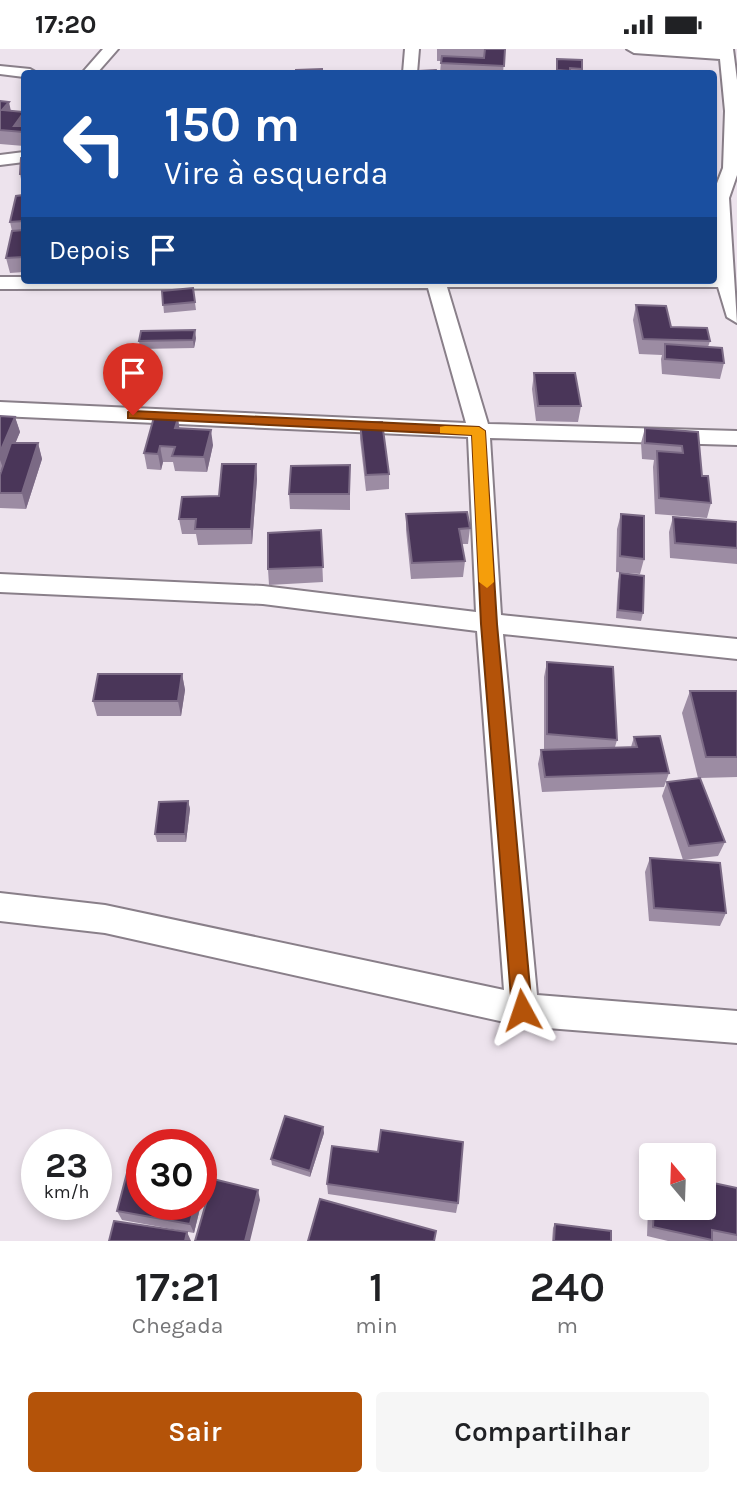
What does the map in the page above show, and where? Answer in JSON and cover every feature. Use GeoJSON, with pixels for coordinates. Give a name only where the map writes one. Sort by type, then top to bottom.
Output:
{"type":"FeatureCollection","features":[{"type":"Feature","properties":{"kind":"street"},"geometry":{"type":"LineString","coordinates":[[92,70],[111,49]]}},
{"type":"Feature","properties":{"kind":"street"},"geometry":{"type":"LineString","coordinates":[[410,70],[412,49]]}},
{"type":"Feature","properties":{"kind":"street"},"geometry":{"type":"LineString","coordinates":[[634,49],[727,52],[722,92],[735,111],[734,168],[720,198],[726,281],[737,317]]}},
{"type":"Feature","properties":{"kind":"street"},"geometry":{"type":"LineString","coordinates":[[0,71],[21,72]]}},
{"type":"Feature","properties":{"kind":"street"},"geometry":{"type":"LineString","coordinates":[[0,153],[21,157]]}},
{"type":"Feature","properties":{"kind":"street"},"geometry":{"type":"LineString","coordinates":[[0,159],[21,157]]}},
{"type":"Feature","properties":{"kind":"street"},"geometry":{"type":"LineString","coordinates":[[717,281],[726,281]]}},
{"type":"Feature","properties":{"kind":"street"},"geometry":{"type":"LineString","coordinates":[[0,283],[21,283]]}},
{"type":"Feature","properties":{"kind":"street"},"geometry":{"type":"LineString","coordinates":[[436,284],[479,431],[489,624],[522,1010]]}},
{"type":"Feature","properties":{"kind":"street"},"geometry":{"type":"LineString","coordinates":[[0,409],[479,431],[737,438]]}},
{"type":"Feature","properties":{"kind":"street"},"geometry":{"type":"LineString","coordinates":[[0,583],[263,595],[489,624],[737,649]]}},
{"type":"Feature","properties":{"kind":"street"},"geometry":{"type":"LineString","coordinates":[[0,907],[105,919],[522,1010],[737,1027]]}},
{"type":"Feature","properties":{"kind":"building"},"geometry":{"type":"Polygon","coordinates":[[[485,49],[505,49],[504,66],[441,63],[442,56],[484,58],[485,49]]]}},
{"type":"Feature","properties":{"kind":"building"},"geometry":{"type":"Polygon","coordinates":[[[557,59],[582,60],[582,69],[557,70],[557,59]]]}},
{"type":"Feature","properties":{"kind":"building"},"geometry":{"type":"Polygon","coordinates":[[[0,101],[9,102],[2,110],[21,112],[14,126],[21,126],[21,132],[0,130],[0,101]]]}},
{"type":"Feature","properties":{"kind":"building"},"geometry":{"type":"Polygon","coordinates":[[[21,195],[21,221],[10,222],[16,196],[21,195]]]}},
{"type":"Feature","properties":{"kind":"building"},"geometry":{"type":"Polygon","coordinates":[[[21,230],[21,257],[6,258],[12,231],[21,230]]]}},
{"type":"Feature","properties":{"kind":"building"},"geometry":{"type":"Polygon","coordinates":[[[193,288],[195,302],[163,305],[162,291],[193,288]]]}},
{"type":"Feature","properties":{"kind":"building"},"geometry":{"type":"Polygon","coordinates":[[[636,305],[666,306],[671,327],[707,328],[710,341],[643,339],[636,305]]]}},
{"type":"Feature","properties":{"kind":"building"},"geometry":{"type":"Polygon","coordinates":[[[195,330],[193,340],[139,341],[141,331],[195,330]]]}},
{"type":"Feature","properties":{"kind":"building"},"geometry":{"type":"Polygon","coordinates":[[[665,344],[722,348],[724,363],[665,359],[665,344]]]}},
{"type":"Feature","properties":{"kind":"building"},"geometry":{"type":"Polygon","coordinates":[[[534,373],[575,373],[581,406],[538,406],[534,373]]]}},
{"type":"Feature","properties":{"kind":"building"},"geometry":{"type":"Polygon","coordinates":[[[0,416],[15,417],[0,452],[0,416]]]}},
{"type":"Feature","properties":{"kind":"building"},"geometry":{"type":"Polygon","coordinates":[[[154,417],[178,418],[175,428],[211,430],[204,457],[172,456],[175,447],[160,446],[158,454],[144,453],[154,417]]]}},
{"type":"Feature","properties":{"kind":"building"},"geometry":{"type":"Polygon","coordinates":[[[382,422],[389,474],[366,475],[360,423],[382,422]]]}},
{"type":"Feature","properties":{"kind":"building"},"geometry":{"type":"Polygon","coordinates":[[[645,428],[698,432],[702,476],[708,476],[711,503],[659,498],[657,451],[683,453],[682,446],[645,443],[645,428]]]}},
{"type":"Feature","properties":{"kind":"building"},"geometry":{"type":"Polygon","coordinates":[[[11,443],[38,443],[22,493],[0,493],[0,475],[11,443]]]}},
{"type":"Feature","properties":{"kind":"building"},"geometry":{"type":"Polygon","coordinates":[[[222,464],[256,464],[251,529],[195,529],[196,519],[179,519],[182,497],[219,496],[222,464]]]}},
{"type":"Feature","properties":{"kind":"building"},"geometry":{"type":"Polygon","coordinates":[[[350,465],[349,494],[289,494],[291,466],[350,465]]]}},
{"type":"Feature","properties":{"kind":"building"},"geometry":{"type":"Polygon","coordinates":[[[467,512],[470,528],[459,529],[465,561],[412,563],[406,514],[467,512]]]}},
{"type":"Feature","properties":{"kind":"building"},"geometry":{"type":"Polygon","coordinates":[[[621,514],[644,516],[644,559],[620,556],[621,514]]]}},
{"type":"Feature","properties":{"kind":"building"},"geometry":{"type":"Polygon","coordinates":[[[673,517],[737,522],[737,548],[675,543],[673,517]]]}},
{"type":"Feature","properties":{"kind":"building"},"geometry":{"type":"Polygon","coordinates":[[[321,530],[323,567],[268,569],[268,533],[321,530]]]}},
{"type":"Feature","properties":{"kind":"building"},"geometry":{"type":"Polygon","coordinates":[[[620,573],[644,576],[643,613],[618,610],[620,573]]]}},
{"type":"Feature","properties":{"kind":"building"},"geometry":{"type":"Polygon","coordinates":[[[547,662],[613,667],[617,740],[547,734],[547,662]]]}},
{"type":"Feature","properties":{"kind":"building"},"geometry":{"type":"Polygon","coordinates":[[[98,674],[182,674],[178,701],[93,701],[98,674]]]}},
{"type":"Feature","properties":{"kind":"building"},"geometry":{"type":"Polygon","coordinates":[[[690,691],[737,691],[737,757],[706,757],[690,691]]]}},
{"type":"Feature","properties":{"kind":"building"},"geometry":{"type":"Polygon","coordinates":[[[660,736],[669,773],[545,777],[541,750],[637,747],[634,737],[660,736]]]}},
{"type":"Feature","properties":{"kind":"building"},"geometry":{"type":"Polygon","coordinates":[[[700,778],[725,842],[689,846],[667,782],[700,778]]]}},
{"type":"Feature","properties":{"kind":"building"},"geometry":{"type":"Polygon","coordinates":[[[188,801],[185,834],[155,834],[159,802],[188,801]]]}},
{"type":"Feature","properties":{"kind":"building"},"geometry":{"type":"Polygon","coordinates":[[[650,858],[720,863],[726,913],[654,908],[650,858]]]}},
{"type":"Feature","properties":{"kind":"building"},"geometry":{"type":"Polygon","coordinates":[[[285,1116],[323,1127],[310,1171],[271,1159],[285,1116]]]}},
{"type":"Feature","properties":{"kind":"building"},"geometry":{"type":"Polygon","coordinates":[[[381,1130],[463,1142],[458,1203],[327,1184],[332,1146],[378,1152],[381,1130]]]}},
{"type":"Feature","properties":{"kind":"building"},"geometry":{"type":"Polygon","coordinates":[[[126,1177],[126,1213],[117,1211],[126,1177]]]}},
{"type":"Feature","properties":{"kind":"building"},"geometry":{"type":"Polygon","coordinates":[[[217,1180],[258,1190],[245,1241],[195,1241],[201,1220],[217,1220],[217,1180]]]}},
{"type":"Feature","properties":{"kind":"building"},"geometry":{"type":"Polygon","coordinates":[[[716,1184],[737,1188],[737,1235],[712,1230],[712,1240],[653,1227],[653,1220],[716,1220],[716,1184]]]}},
{"type":"Feature","properties":{"kind":"building"},"geometry":{"type":"Polygon","coordinates":[[[320,1199],[436,1231],[434,1241],[308,1241],[320,1199]]]}},
{"type":"Feature","properties":{"kind":"building"},"geometry":{"type":"Polygon","coordinates":[[[168,1220],[191,1220],[190,1224],[168,1220]]]}},
{"type":"Feature","properties":{"kind":"building"},"geometry":{"type":"Polygon","coordinates":[[[114,1221],[187,1232],[185,1241],[109,1241],[114,1221]]]}},
{"type":"Feature","properties":{"kind":"building"},"geometry":{"type":"Polygon","coordinates":[[[555,1224],[611,1231],[611,1241],[554,1241],[555,1224]]]}},
{"type":"Feature","properties":{"kind":"slow traffic"},"geometry":{"type":"LineString","coordinates":[[445,430],[479,431],[487,582]]}},
{"type":"Feature","properties":{"kind":"route"},"geometry":{"type":"LineString","coordinates":[[133,415],[479,431],[489,624],[522,1010]]}}]}
